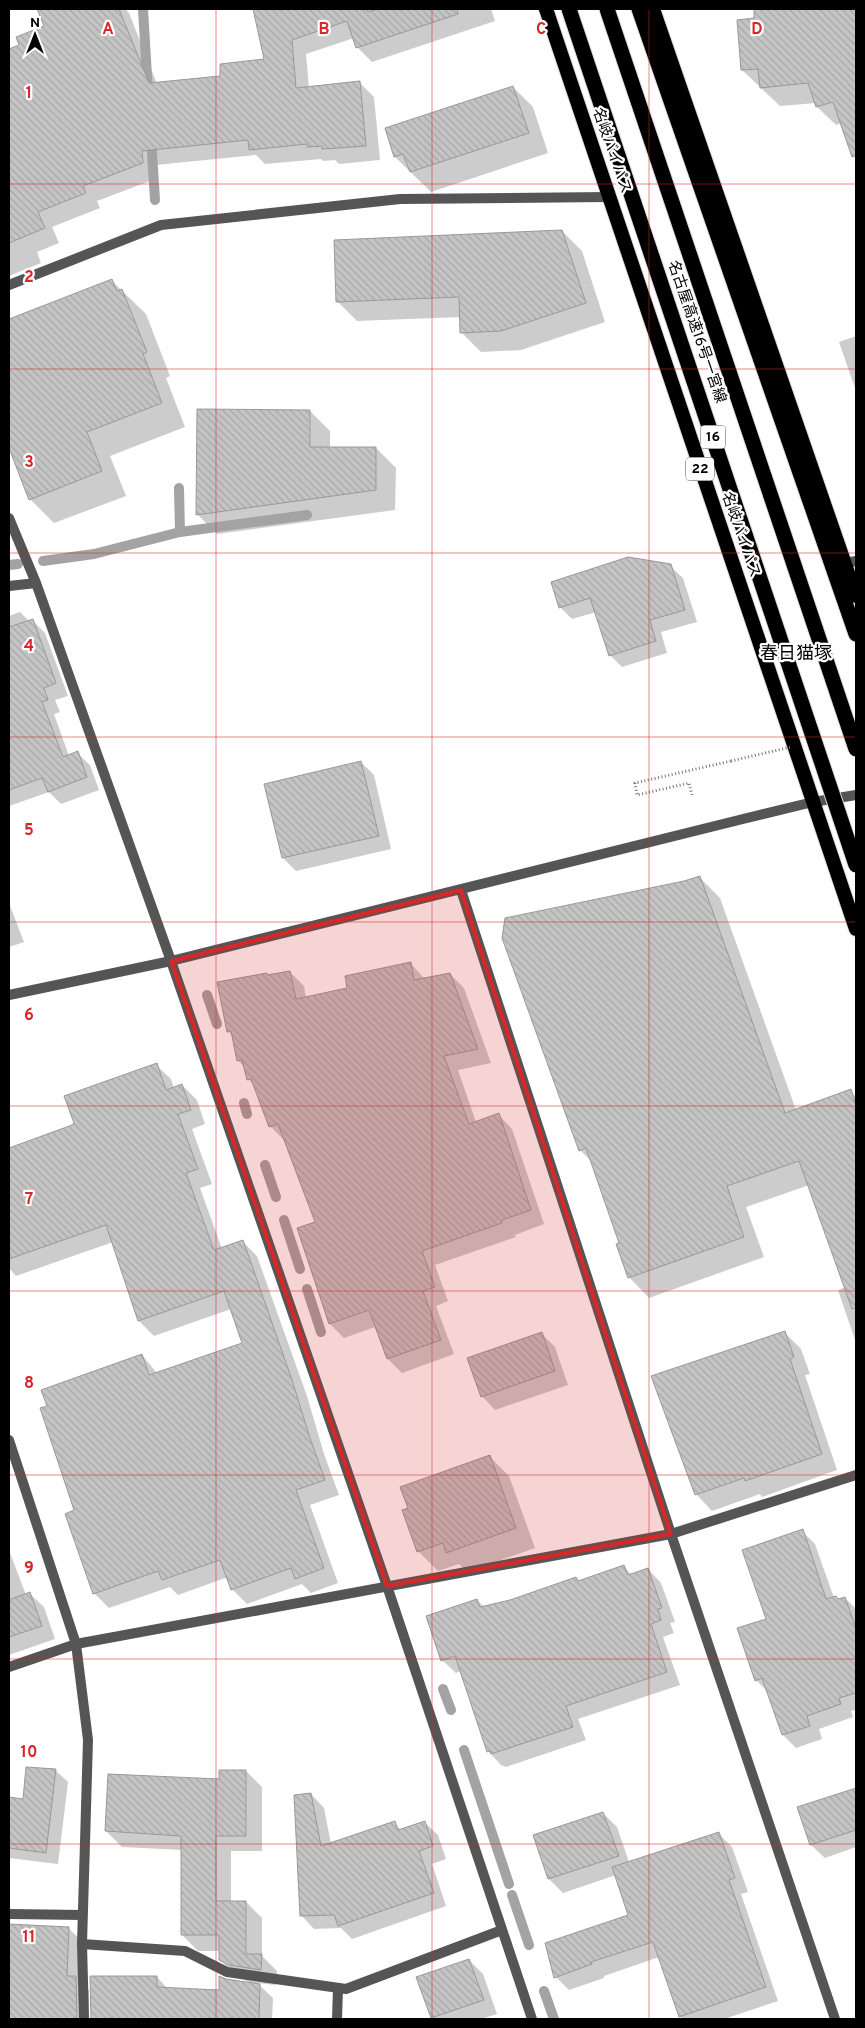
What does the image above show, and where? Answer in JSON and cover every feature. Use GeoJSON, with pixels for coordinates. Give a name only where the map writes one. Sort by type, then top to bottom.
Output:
{"type":"FeatureCollection","features":[{"type":"Feature","properties":{"kind":"highway","name":"名岐バイパス"},"geometry":{"type":"LineString","coordinates":[[546,9],[856,929]]}},
{"type":"Feature","properties":{"kind":"highway","name":"名古屋高速16号一宮線"},"geometry":{"type":"LineString","coordinates":[[569,9],[856,865]]}},
{"type":"Feature","properties":{"kind":"highway"},"geometry":{"type":"LineString","coordinates":[[607,9],[856,749]]}},
{"type":"Feature","properties":{"kind":"highway"},"geometry":{"type":"LineString","coordinates":[[639,9],[856,634]]}},
{"type":"Feature","properties":{"kind":"highway"},"geometry":{"type":"LineString","coordinates":[[653,9],[851,562],[856,596]]}},
{"type":"Feature","properties":{"kind":"street"},"geometry":{"type":"LineString","coordinates":[[9,285],[161,225],[400,199],[609,197]]}},
{"type":"Feature","properties":{"kind":"street"},"geometry":{"type":"LineString","coordinates":[[9,518],[13,542],[36,583],[171,961],[387,1586],[532,2019]]}},
{"type":"Feature","properties":{"kind":"street"},"geometry":{"type":"LineString","coordinates":[[9,586],[36,583]]}},
{"type":"Feature","properties":{"kind":"street"},"geometry":{"type":"LineString","coordinates":[[9,995],[171,961],[813,802],[856,795]]}},
{"type":"Feature","properties":{"kind":"street"},"geometry":{"type":"LineString","coordinates":[[460,890],[671,1534],[836,2019]]}},
{"type":"Feature","properties":{"kind":"street"},"geometry":{"type":"LineString","coordinates":[[9,1440],[76,1644],[88,1740],[82,1944],[84,2019]]}},
{"type":"Feature","properties":{"kind":"street"},"geometry":{"type":"LineString","coordinates":[[9,1667],[76,1644],[671,1534],[856,1474]]}},
{"type":"Feature","properties":{"kind":"street"},"geometry":{"type":"LineString","coordinates":[[9,1914],[83,1915]]}},
{"type":"Feature","properties":{"kind":"street"},"geometry":{"type":"LineString","coordinates":[[82,1944],[185,1951],[227,1972],[346,1989],[502,1930]]}},
{"type":"Feature","properties":{"kind":"street"},"geometry":{"type":"LineString","coordinates":[[337,2019],[338,1988]]}},
{"type":"Feature","properties":{"kind":"path"},"geometry":{"type":"LineString","coordinates":[[692,796],[689,783],[637,795],[635,783],[731,761]]}},
{"type":"Feature","properties":{"kind":"highlighted area"},"geometry":{"type":"Polygon","coordinates":[[[461,890],[671,1534],[387,1586],[171,961],[461,890]]]}},
{"type":"Feature","properties":{"kind":"building"},"geometry":{"type":"Polygon","coordinates":[[[37,9],[119,9],[149,83],[220,76],[220,64],[264,59],[253,9],[367,9],[368,12],[378,9],[457,9],[458,14],[356,48],[347,21],[292,40],[296,88],[360,81],[366,146],[322,149],[322,146],[307,147],[307,144],[249,150],[248,140],[142,151],[143,163],[83,186],[86,193],[38,212],[45,228],[9,243],[9,49],[19,45],[16,37],[44,26],[37,9]]]}},
{"type":"Feature","properties":{"kind":"building"},"geometry":{"type":"Polygon","coordinates":[[[754,9],[856,9],[856,156],[852,157],[833,102],[816,107],[808,83],[760,88],[758,69],[741,70],[737,20],[754,18],[754,9]]]}},
{"type":"Feature","properties":{"kind":"building"},"geometry":{"type":"Polygon","coordinates":[[[513,86],[529,133],[410,172],[403,154],[394,157],[385,128],[513,86]]]}},
{"type":"Feature","properties":{"kind":"building"},"geometry":{"type":"Polygon","coordinates":[[[562,230],[586,303],[501,331],[460,333],[459,297],[336,302],[334,240],[562,230]]]}},
{"type":"Feature","properties":{"kind":"building"},"geometry":{"type":"Polygon","coordinates":[[[112,279],[117,291],[122,289],[147,352],[143,354],[162,403],[87,432],[102,471],[29,500],[9,448],[9,319],[112,279]]]}},
{"type":"Feature","properties":{"kind":"building"},"geometry":{"type":"Polygon","coordinates":[[[197,409],[310,410],[310,447],[376,447],[376,490],[196,515],[197,409]]]}},
{"type":"Feature","properties":{"kind":"building"},"geometry":{"type":"Polygon","coordinates":[[[628,557],[671,564],[685,610],[650,620],[656,641],[609,656],[590,598],[559,608],[551,582],[628,557]]]}},
{"type":"Feature","properties":{"kind":"building"},"geometry":{"type":"Polygon","coordinates":[[[33,619],[56,683],[44,688],[48,700],[42,702],[63,757],[78,751],[87,777],[48,792],[42,778],[9,790],[9,627],[33,619]]]}},
{"type":"Feature","properties":{"kind":"building"},"geometry":{"type":"Polygon","coordinates":[[[361,761],[379,836],[282,858],[264,784],[361,761]]]}},
{"type":"Feature","properties":{"kind":"building"},"geometry":{"type":"Polygon","coordinates":[[[700,876],[785,1113],[851,1089],[856,1105],[856,1308],[852,1309],[799,1161],[727,1186],[744,1237],[628,1278],[616,1244],[619,1243],[586,1148],[579,1151],[502,938],[505,918],[684,881],[700,876]]]}},
{"type":"Feature","properties":{"kind":"building"},"geometry":{"type":"Polygon","coordinates":[[[411,962],[414,980],[450,973],[478,1049],[444,1056],[469,1124],[499,1113],[531,1210],[502,1220],[502,1223],[422,1251],[435,1287],[423,1291],[441,1340],[387,1359],[369,1310],[329,1324],[297,1228],[315,1222],[278,1124],[269,1127],[251,1079],[247,1080],[242,1060],[237,1061],[231,1031],[227,1032],[217,982],[290,971],[296,999],[347,988],[345,976],[411,962]]]}},
{"type":"Feature","properties":{"kind":"building"},"geometry":{"type":"Polygon","coordinates":[[[157,1063],[166,1090],[182,1084],[191,1110],[178,1114],[198,1169],[186,1173],[214,1250],[243,1240],[292,1380],[325,1480],[296,1490],[324,1568],[295,1579],[291,1568],[231,1590],[220,1560],[162,1580],[158,1571],[93,1594],[65,1514],[74,1510],[40,1408],[47,1406],[41,1390],[142,1354],[149,1375],[242,1343],[224,1291],[138,1321],[106,1225],[9,1259],[9,1148],[72,1125],[74,1123],[64,1096],[157,1063]]]}},
{"type":"Feature","properties":{"kind":"building"},"geometry":{"type":"Polygon","coordinates":[[[785,1331],[794,1357],[790,1359],[822,1454],[745,1481],[744,1478],[695,1495],[651,1376],[785,1331]]]}},
{"type":"Feature","properties":{"kind":"building"},"geometry":{"type":"Polygon","coordinates":[[[542,1332],[555,1371],[481,1397],[467,1358],[542,1332]]]}},
{"type":"Feature","properties":{"kind":"building"},"geometry":{"type":"Polygon","coordinates":[[[490,1455],[516,1528],[446,1553],[443,1543],[417,1552],[402,1510],[408,1508],[400,1487],[490,1455]]]}},
{"type":"Feature","properties":{"kind":"building"},"geometry":{"type":"Polygon","coordinates":[[[803,1529],[826,1599],[836,1596],[838,1599],[845,1597],[856,1628],[856,1693],[839,1698],[841,1704],[807,1716],[810,1726],[782,1735],[762,1678],[755,1681],[737,1628],[766,1619],[742,1550],[803,1529]]]}},
{"type":"Feature","properties":{"kind":"building"},"geometry":{"type":"Polygon","coordinates":[[[624,1565],[628,1575],[648,1568],[662,1608],[658,1609],[661,1620],[651,1624],[667,1672],[566,1706],[573,1727],[491,1754],[490,1751],[487,1752],[455,1656],[441,1661],[426,1616],[477,1599],[480,1607],[510,1600],[576,1577],[578,1581],[624,1565]]]}},
{"type":"Feature","properties":{"kind":"building"},"geometry":{"type":"Polygon","coordinates":[[[30,1592],[42,1626],[9,1637],[9,1600],[30,1592]]]}},
{"type":"Feature","properties":{"kind":"building"},"geometry":{"type":"Polygon","coordinates":[[[26,1767],[56,1769],[46,1853],[9,1848],[9,1797],[23,1799],[26,1767]]]}},
{"type":"Feature","properties":{"kind":"building"},"geometry":{"type":"Polygon","coordinates":[[[219,1770],[246,1770],[246,1836],[216,1836],[216,1901],[246,1901],[246,1954],[262,1954],[261,1970],[229,1965],[219,1960],[219,1935],[181,1935],[181,1836],[105,1831],[108,1774],[219,1779],[219,1770]]]}},
{"type":"Feature","properties":{"kind":"building"},"geometry":{"type":"Polygon","coordinates":[[[856,1788],[856,1830],[810,1845],[797,1807],[856,1788]]]}},
{"type":"Feature","properties":{"kind":"building"},"geometry":{"type":"Polygon","coordinates":[[[311,1793],[321,1846],[395,1821],[398,1830],[425,1821],[433,1846],[419,1851],[434,1893],[338,1926],[334,1915],[300,1916],[294,1795],[311,1793]]]}},
{"type":"Feature","properties":{"kind":"building"},"geometry":{"type":"Polygon","coordinates":[[[603,1812],[619,1856],[548,1879],[533,1835],[603,1812]]]}},
{"type":"Feature","properties":{"kind":"building"},"geometry":{"type":"Polygon","coordinates":[[[719,1832],[735,1878],[729,1880],[766,1987],[679,2017],[653,1942],[591,1962],[592,1964],[554,1978],[545,1943],[628,1915],[612,1867],[719,1832]]]}},
{"type":"Feature","properties":{"kind":"building"},"geometry":{"type":"Polygon","coordinates":[[[9,1924],[69,1927],[67,1976],[76,1976],[77,2019],[9,2019],[9,1924]]]}},
{"type":"Feature","properties":{"kind":"building"},"geometry":{"type":"Polygon","coordinates":[[[469,1959],[484,2000],[431,2018],[416,1977],[469,1959]]]}},
{"type":"Feature","properties":{"kind":"building"},"geometry":{"type":"Polygon","coordinates":[[[90,1976],[157,1976],[157,1987],[219,1990],[219,1976],[226,1979],[260,1984],[259,2019],[91,2019],[90,1976]]]}},
{"type":"Feature","properties":{"kind":"waterway"},"geometry":{"type":"LineString","coordinates":[[143,9],[148,93]]}},
{"type":"Feature","properties":{"kind":"waterway"},"geometry":{"type":"LineString","coordinates":[[151,137],[155,200]]}},
{"type":"Feature","properties":{"kind":"waterway"},"geometry":{"type":"LineString","coordinates":[[179,488],[180,532]]}},
{"type":"Feature","properties":{"kind":"waterway"},"geometry":{"type":"LineString","coordinates":[[43,561],[94,554],[180,532],[307,515]]}},
{"type":"Feature","properties":{"kind":"waterway"},"geometry":{"type":"LineString","coordinates":[[9,565],[18,564]]}},
{"type":"Feature","properties":{"kind":"waterway"},"geometry":{"type":"LineString","coordinates":[[207,995],[217,1024]]}},
{"type":"Feature","properties":{"kind":"waterway"},"geometry":{"type":"LineString","coordinates":[[244,1103],[247,1114]]}},
{"type":"Feature","properties":{"kind":"waterway"},"geometry":{"type":"LineString","coordinates":[[265,1165],[276,1197]]}},
{"type":"Feature","properties":{"kind":"waterway"},"geometry":{"type":"LineString","coordinates":[[284,1220],[300,1269]]}},
{"type":"Feature","properties":{"kind":"waterway"},"geometry":{"type":"LineString","coordinates":[[307,1289],[321,1332]]}},
{"type":"Feature","properties":{"kind":"waterway"},"geometry":{"type":"LineString","coordinates":[[443,1689],[451,1710]]}},
{"type":"Feature","properties":{"kind":"waterway"},"geometry":{"type":"LineString","coordinates":[[464,1750],[509,1884]]}},
{"type":"Feature","properties":{"kind":"waterway"},"geometry":{"type":"LineString","coordinates":[[512,1895],[529,1945]]}},
{"type":"Feature","properties":{"kind":"waterway"},"geometry":{"type":"LineString","coordinates":[[544,1991],[554,2019]]}},
{"type":"Feature","properties":{"kind":"district","name":"春日猫塚"},"geometry":{"type":"Point","coordinates":[796,654]}}]}
